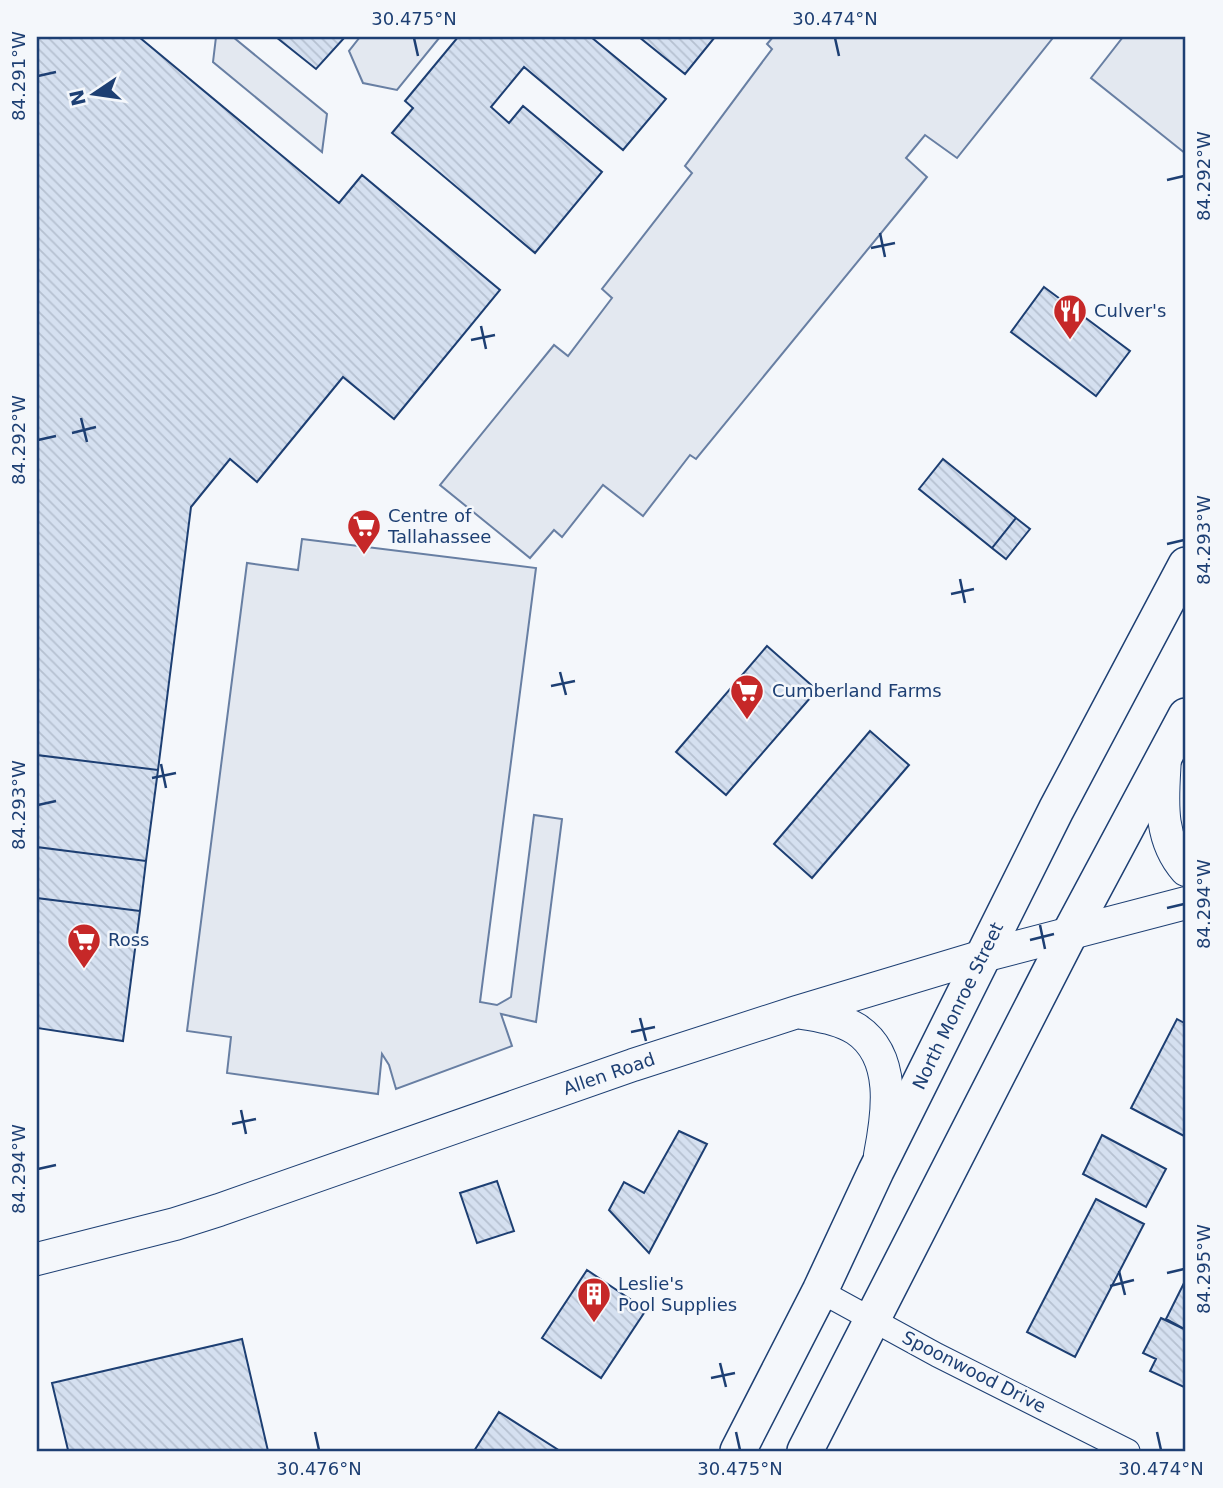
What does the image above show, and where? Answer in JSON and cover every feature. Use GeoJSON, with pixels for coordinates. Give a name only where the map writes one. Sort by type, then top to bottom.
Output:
{"type":"FeatureCollection","features":[{"type":"Feature","properties":{"kind":"main road","name":"North Monroe Street"},"geometry":{"type":"LineString","coordinates":[[738,1451],[820,1291],[876,1171],[1056,810],[1186,565]]}},
{"type":"Feature","properties":{"kind":"main road"},"geometry":{"type":"LineString","coordinates":[[804,1451],[1070,933],[1186,716]]}},
{"type":"Feature","properties":{"kind":"street"},"geometry":{"type":"LineString","coordinates":[[1165,757],[1162,807],[1165,829],[1177,859],[1186,870]]}},
{"type":"Feature","properties":{"kind":"street","name":"Allen Road"},"geometry":{"type":"LineString","coordinates":[[37,1259],[176,1224],[633,1065],[797,1012],[983,956],[1186,903]]}},
{"type":"Feature","properties":{"kind":"street"},"geometry":{"type":"LineString","coordinates":[[797,1012],[831,1018],[855,1028],[879,1055],[886,1077],[887,1100],[884,1135],[876,1171]]}},
{"type":"Feature","properties":{"kind":"street","name":"Spoonwood Drive"},"geometry":{"type":"LineString","coordinates":[[820,1291],[871,1320],[1128,1451]]}},
{"type":"Feature","properties":{"kind":"shaded area"},"geometry":{"type":"Polygon","coordinates":[[[216,37],[233,37],[327,114],[322,152],[213,62],[216,37]]]}},
{"type":"Feature","properties":{"kind":"shaded area"},"geometry":{"type":"Polygon","coordinates":[[[360,37],[440,37],[397,90],[363,83],[349,51],[360,37]]]}},
{"type":"Feature","properties":{"kind":"shaded area"},"geometry":{"type":"Polygon","coordinates":[[[773,37],[1052,39],[957,158],[925,135],[906,158],[927,177],[696,459],[690,455],[643,516],[603,485],[562,537],[554,530],[530,558],[440,485],[554,345],[568,356],[612,298],[602,289],[692,173],[685,166],[772,49],[767,44],[773,37]]]}},
{"type":"Feature","properties":{"kind":"shaded area"},"geometry":{"type":"Polygon","coordinates":[[[1123,37],[1186,37],[1186,154],[1091,78],[1123,37]]]}},
{"type":"Feature","properties":{"kind":"shaded area"},"geometry":{"type":"Polygon","coordinates":[[[302,539],[536,568],[480,1002],[497,1005],[511,997],[534,815],[562,819],[536,1022],[501,1014],[512,1046],[396,1089],[389,1065],[382,1054],[378,1094],[227,1073],[231,1037],[187,1031],[247,563],[298,570],[302,539]]]}},
{"type":"Feature","properties":{"kind":"building"},"geometry":{"type":"Polygon","coordinates":[[[37,37],[139,37],[339,203],[362,175],[500,290],[394,419],[343,377],[257,482],[230,459],[191,507],[158,770],[37,755],[37,37]]]}},
{"type":"Feature","properties":{"kind":"building"},"geometry":{"type":"Polygon","coordinates":[[[276,37],[345,37],[316,69],[276,37]]]}},
{"type":"Feature","properties":{"kind":"building"},"geometry":{"type":"Polygon","coordinates":[[[458,37],[591,37],[666,99],[623,150],[524,67],[491,107],[509,123],[523,106],[602,172],[535,253],[392,133],[413,108],[405,101],[458,37]]]}},
{"type":"Feature","properties":{"kind":"building"},"geometry":{"type":"Polygon","coordinates":[[[639,37],[715,37],[685,74],[639,37]]]}},
{"type":"Feature","properties":{"kind":"building","name":"Culver's"},"geometry":{"type":"Polygon","coordinates":[[[1044,287],[1130,351],[1096,396],[1011,332],[1044,287]]]}},
{"type":"Feature","properties":{"kind":"building"},"geometry":{"type":"Polygon","coordinates":[[[943,459],[1016,518],[992,548],[919,489],[943,459]]]}},
{"type":"Feature","properties":{"kind":"building"},"geometry":{"type":"Polygon","coordinates":[[[1016,518],[1030,529],[1006,559],[992,548],[1016,518]]]}},
{"type":"Feature","properties":{"kind":"building","name":"Cumberland Farms"},"geometry":{"type":"Polygon","coordinates":[[[767,646],[817,690],[726,795],[676,752],[767,646]]]}},
{"type":"Feature","properties":{"kind":"building","name":"Cumberland Farms"},"geometry":{"type":"Polygon","coordinates":[[[870,731],[909,765],[812,878],[774,844],[870,731]]]}},
{"type":"Feature","properties":{"kind":"building"},"geometry":{"type":"Polygon","coordinates":[[[37,755],[158,770],[146,861],[37,847],[37,755]]]}},
{"type":"Feature","properties":{"kind":"building"},"geometry":{"type":"Polygon","coordinates":[[[37,847],[146,861],[140,911],[37,898],[37,847]]]}},
{"type":"Feature","properties":{"kind":"building","name":"Ross"},"geometry":{"type":"Polygon","coordinates":[[[37,898],[140,911],[123,1041],[37,1028],[37,898]]]}},
{"type":"Feature","properties":{"kind":"building"},"geometry":{"type":"Polygon","coordinates":[[[1177,1019],[1186,1024],[1186,1137],[1131,1108],[1177,1019]]]}},
{"type":"Feature","properties":{"kind":"building"},"geometry":{"type":"Polygon","coordinates":[[[679,1131],[707,1144],[649,1253],[609,1210],[624,1182],[644,1193],[679,1131]]]}},
{"type":"Feature","properties":{"kind":"building"},"geometry":{"type":"Polygon","coordinates":[[[1102,1135],[1166,1169],[1146,1207],[1083,1174],[1102,1135]]]}},
{"type":"Feature","properties":{"kind":"building"},"geometry":{"type":"Polygon","coordinates":[[[497,1181],[514,1231],[477,1243],[460,1193],[497,1181]]]}},
{"type":"Feature","properties":{"kind":"building"},"geometry":{"type":"Polygon","coordinates":[[[1096,1199],[1144,1224],[1075,1357],[1027,1332],[1096,1199]]]}},
{"type":"Feature","properties":{"kind":"building","name":"Leslie's Pool Supplies"},"geometry":{"type":"Polygon","coordinates":[[[587,1270],[646,1310],[601,1378],[542,1338],[587,1270]]]}},
{"type":"Feature","properties":{"kind":"building"},"geometry":{"type":"Polygon","coordinates":[[[1186,1279],[1186,1330],[1166,1319],[1186,1279]]]}},
{"type":"Feature","properties":{"kind":"building"},"geometry":{"type":"Polygon","coordinates":[[[1161,1318],[1186,1330],[1186,1388],[1150,1371],[1156,1359],[1143,1353],[1161,1318]]]}},
{"type":"Feature","properties":{"kind":"building"},"geometry":{"type":"Polygon","coordinates":[[[242,1339],[268,1451],[62,1451],[68,1450],[52,1383],[242,1339]]]}},
{"type":"Feature","properties":{"kind":"building"},"geometry":{"type":"Polygon","coordinates":[[[499,1412],[560,1451],[474,1451],[499,1412]]]}},
{"type":"Feature","properties":{"kind":"place","name":"Culver's"},"geometry":{"type":"Point","coordinates":[1070,341]}},
{"type":"Feature","properties":{"kind":"place","name":"Centre of Tallahassee"},"geometry":{"type":"Point","coordinates":[364,556]}},
{"type":"Feature","properties":{"kind":"place","name":"Cumberland Farms"},"geometry":{"type":"Point","coordinates":[747,721]}},
{"type":"Feature","properties":{"kind":"place","name":"Ross"},"geometry":{"type":"Point","coordinates":[84,970]}},
{"type":"Feature","properties":{"kind":"place","name":"Leslie's Pool Supplies"},"geometry":{"type":"Point","coordinates":[594,1324]}}]}
